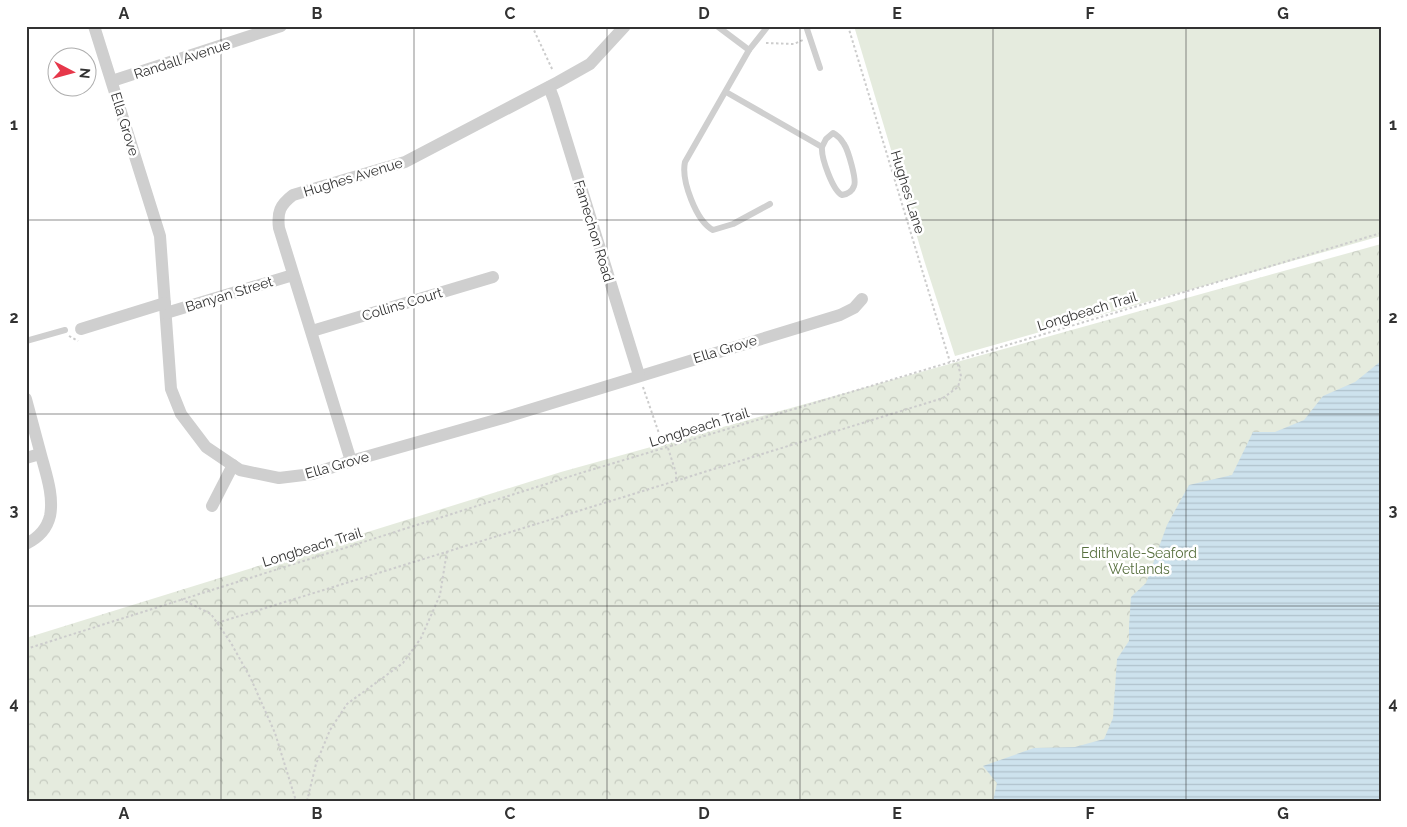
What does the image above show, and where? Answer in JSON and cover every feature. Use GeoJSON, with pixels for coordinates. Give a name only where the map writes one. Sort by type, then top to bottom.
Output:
{"type":"FeatureCollection","features":[{"type":"Feature","properties":{"kind":"street","name":"Ella Grove"},"geometry":{"type":"LineString","coordinates":[[94,26],[160,236],[171,389],[180,414],[206,447],[240,470],[279,478],[312,474],[351,461],[592,392],[639,375],[840,315],[854,308],[862,299]]}},
{"type":"Feature","properties":{"kind":"street","name":"Randall Avenue"},"geometry":{"type":"LineString","coordinates":[[112,82],[281,26]]}},
{"type":"Feature","properties":{"kind":"street","name":"Hughes Avenue"},"geometry":{"type":"LineString","coordinates":[[351,461],[279,228],[278,216],[281,207],[293,195],[405,162],[554,85],[590,64],[625,26]]}},
{"type":"Feature","properties":{"kind":"street","name":"Famechon Road"},"geometry":{"type":"LineString","coordinates":[[554,85],[554,100],[639,375]]}},
{"type":"Feature","properties":{"kind":"street","name":"Banyan Street"},"geometry":{"type":"LineString","coordinates":[[81,328],[293,275]]}},
{"type":"Feature","properties":{"kind":"street","name":"Collins Court"},"geometry":{"type":"LineString","coordinates":[[312,331],[493,277]]}},
{"type":"Feature","properties":{"kind":"street"},"geometry":{"type":"LineString","coordinates":[[26,399],[50,492],[50,513],[47,524],[42,532],[26,544]]}},
{"type":"Feature","properties":{"kind":"street"},"geometry":{"type":"LineString","coordinates":[[26,458],[40,454]]}},
{"type":"Feature","properties":{"kind":"street"},"geometry":{"type":"LineString","coordinates":[[212,506],[233,465]]}},
{"type":"Feature","properties":{"kind":"lane"},"geometry":{"type":"LineString","coordinates":[[717,26],[749,50]]}},
{"type":"Feature","properties":{"kind":"lane"},"geometry":{"type":"LineString","coordinates":[[768,26],[749,50],[684,163],[691,198],[702,222],[710,229],[714,230],[737,222],[770,204]]}},
{"type":"Feature","properties":{"kind":"lane"},"geometry":{"type":"LineString","coordinates":[[806,26],[820,68]]}},
{"type":"Feature","properties":{"kind":"lane"},"geometry":{"type":"LineString","coordinates":[[726,92],[822,147]]}},
{"type":"Feature","properties":{"kind":"lane"},"geometry":{"type":"LineString","coordinates":[[832,133],[844,144],[855,182],[854,188],[849,193],[841,195],[836,191],[823,160],[822,147],[832,133]]}},
{"type":"Feature","properties":{"kind":"lane"},"geometry":{"type":"LineString","coordinates":[[26,341],[65,330]]}},
{"type":"Feature","properties":{"kind":"path"},"geometry":{"type":"LineString","coordinates":[[532,26],[554,85]]}},
{"type":"Feature","properties":{"kind":"path","name":"Hughes Lane"},"geometry":{"type":"LineString","coordinates":[[848,26],[950,362]]}},
{"type":"Feature","properties":{"kind":"path"},"geometry":{"type":"LineString","coordinates":[[759,38],[771,44],[794,44],[809,37]]}},
{"type":"Feature","properties":{"kind":"path","name":"Longbeach Trail"},"geometry":{"type":"LineString","coordinates":[[26,649],[574,475],[1381,232]]}},
{"type":"Feature","properties":{"kind":"path"},"geometry":{"type":"LineString","coordinates":[[217,623],[676,482],[840,428],[943,398],[958,387],[961,376],[957,360]]}},
{"type":"Feature","properties":{"kind":"path"},"geometry":{"type":"LineString","coordinates":[[639,375],[664,448]]}},
{"type":"Feature","properties":{"kind":"path"},"geometry":{"type":"LineString","coordinates":[[668,447],[676,472],[676,482]]}},
{"type":"Feature","properties":{"kind":"path"},"geometry":{"type":"LineString","coordinates":[[307,801],[316,764],[330,730],[346,704],[403,663],[421,638],[440,595],[447,551]]}},
{"type":"Feature","properties":{"kind":"path"},"geometry":{"type":"LineString","coordinates":[[181,599],[211,614],[231,643],[251,679],[275,733],[296,801]]}},
{"type":"Feature","properties":{"kind":"green space"},"geometry":{"type":"Polygon","coordinates":[[[854,26],[1381,26],[1381,236],[955,356],[924,260],[854,26]]]}},
{"type":"Feature","properties":{"kind":"green space","name":"Edithvale-Seaford Wetlands"},"geometry":{"type":"Polygon","coordinates":[[[1381,244],[1381,801],[26,801],[26,638],[561,472],[1381,244]]]}},
{"type":"Feature","properties":{"kind":"water"},"geometry":{"type":"Polygon","coordinates":[[[1381,361],[1381,801],[993,801],[997,783],[983,766],[1034,748],[1075,747],[1104,739],[1113,718],[1117,659],[1129,641],[1131,597],[1146,583],[1167,525],[1189,485],[1232,475],[1253,432],[1275,432],[1304,420],[1323,396],[1355,382],[1381,361]]]}}]}
